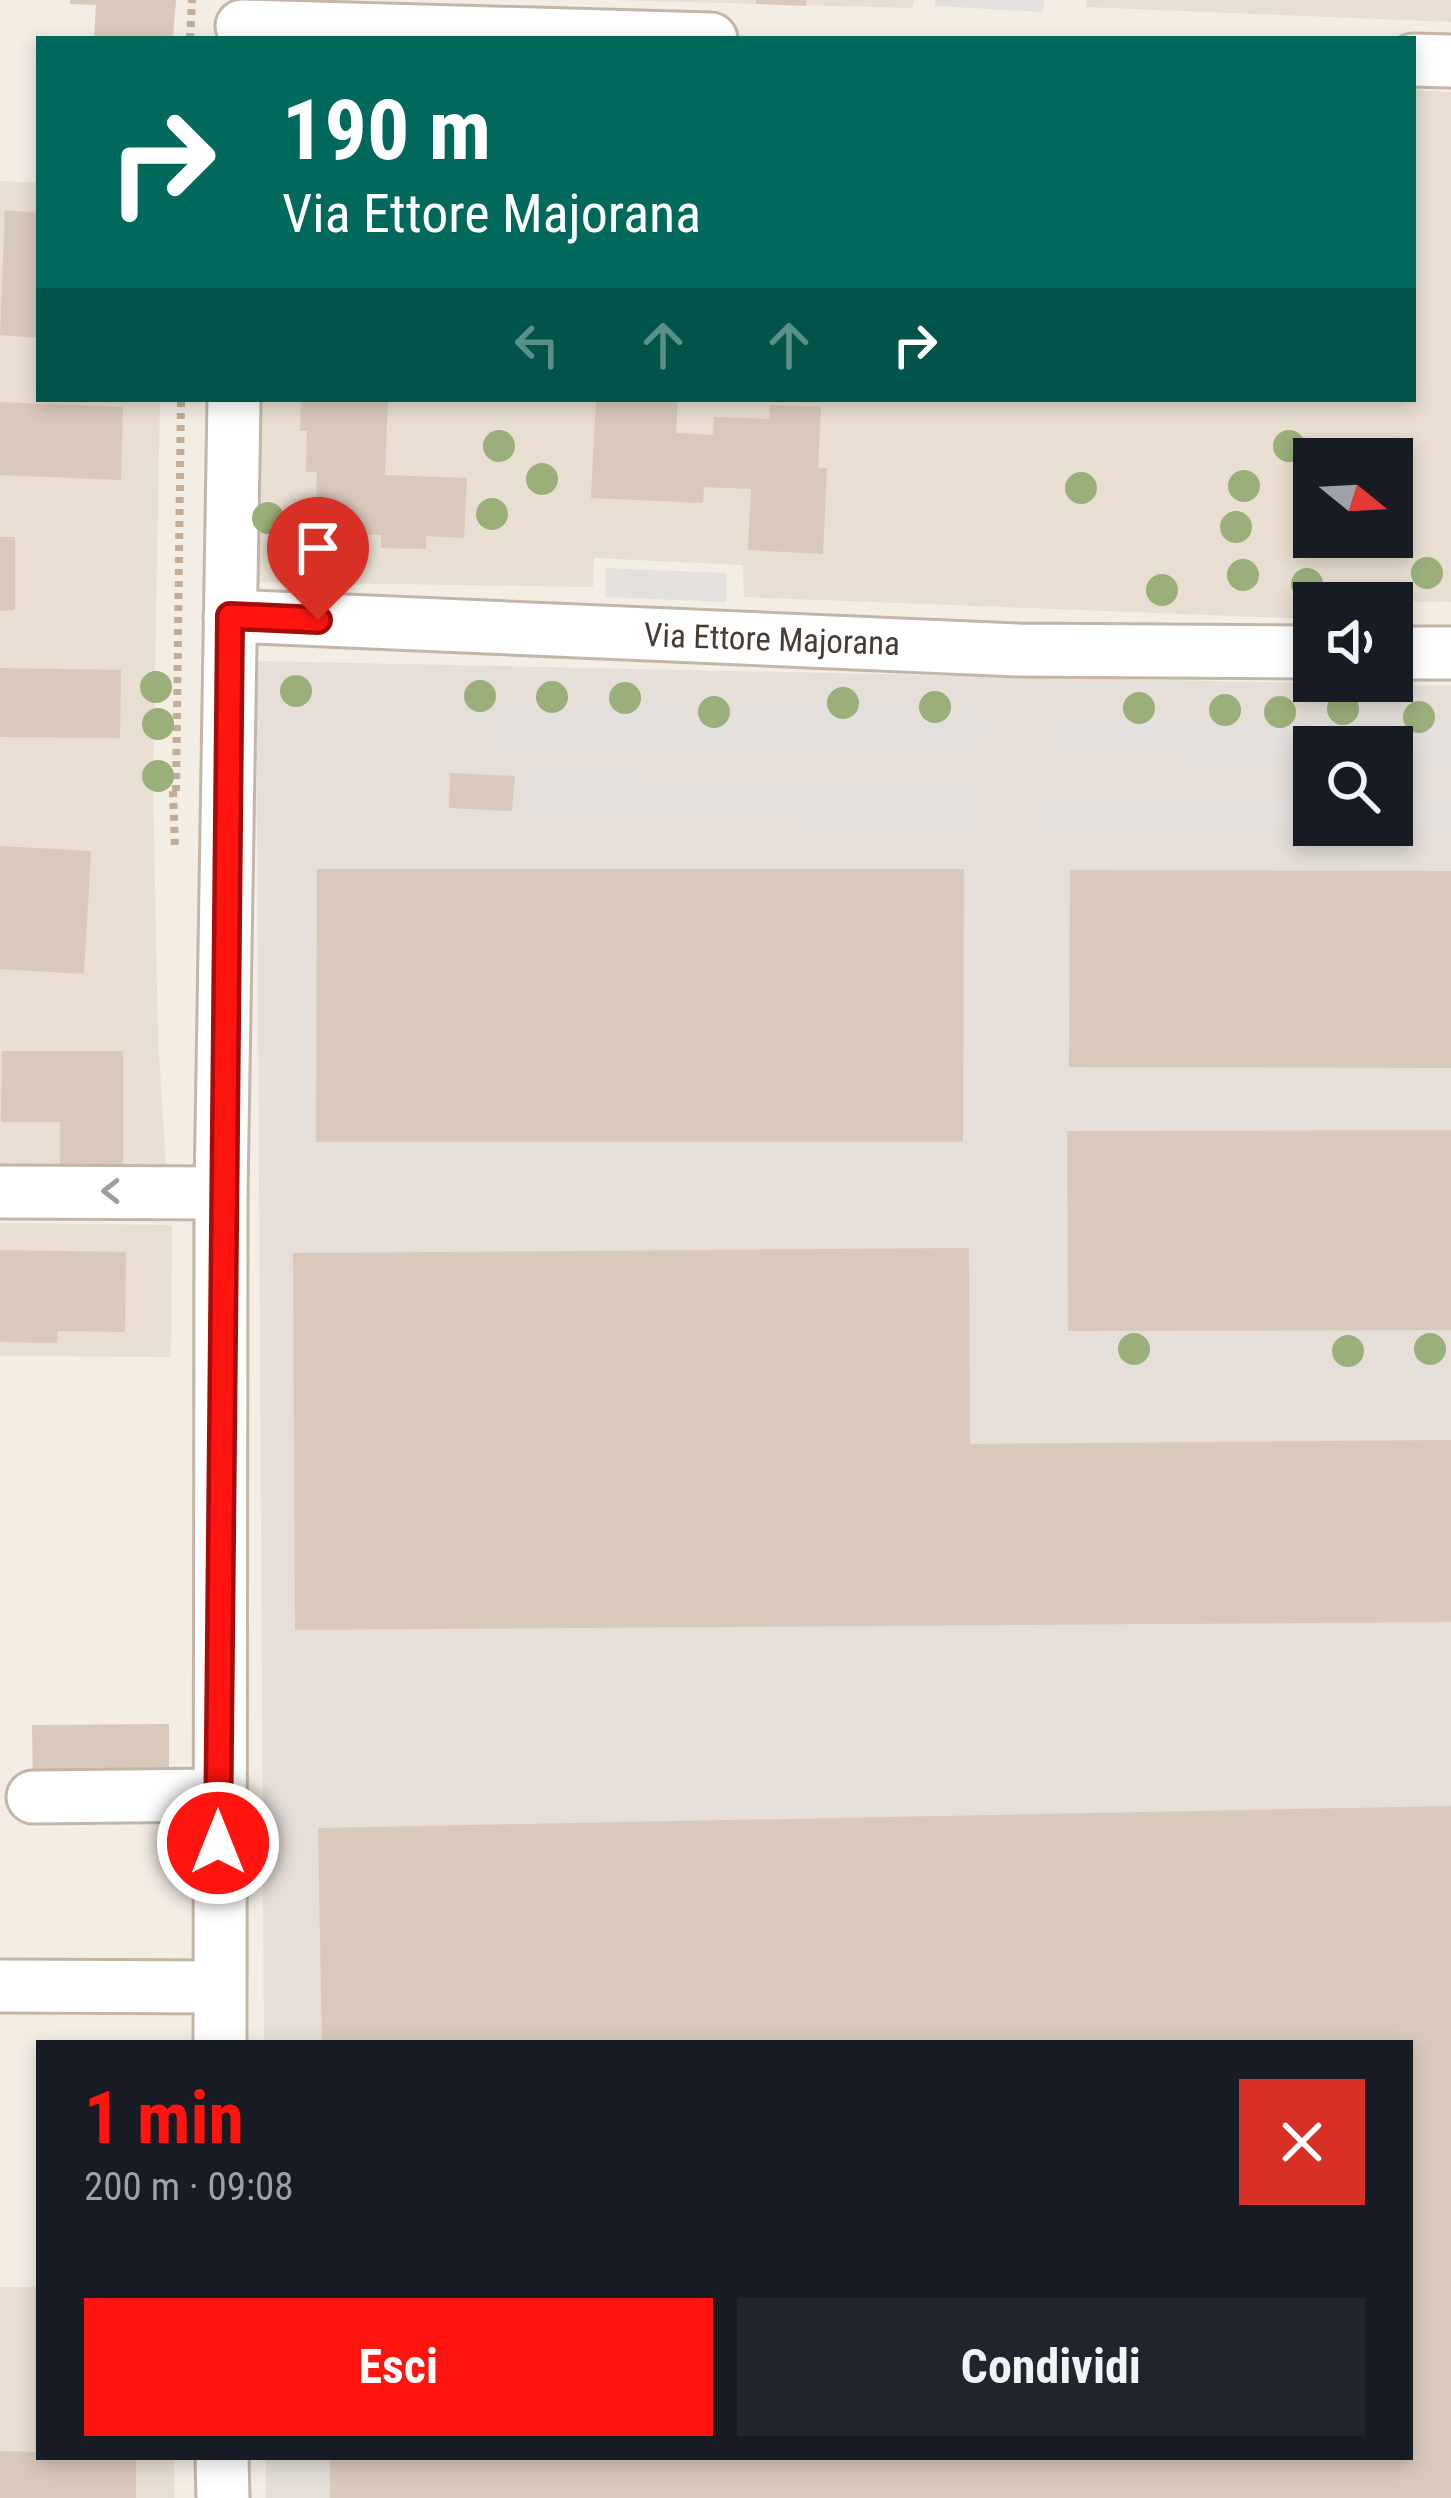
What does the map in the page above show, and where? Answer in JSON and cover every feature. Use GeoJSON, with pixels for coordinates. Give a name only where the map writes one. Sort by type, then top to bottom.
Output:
{"type":"FeatureCollection","features":[{"type":"Feature","properties":{"kind":"street"},"geometry":{"type":"LineString","coordinates":[[242,22],[628,36]]}},
{"type":"Feature","properties":{"kind":"street"},"geometry":{"type":"LineString","coordinates":[[1416,60],[1451,61]]}},
{"type":"Feature","properties":{"kind":"street"},"geometry":{"type":"LineString","coordinates":[[220,2040],[221,1193],[234,402]]}},
{"type":"Feature","properties":{"kind":"street","name":"Via Ettore Majorana"},"geometry":{"type":"LineString","coordinates":[[230,616],[1018,650],[1293,652]]}},
{"type":"Feature","properties":{"kind":"street"},"geometry":{"type":"LineString","coordinates":[[1413,653],[1451,653]]}},
{"type":"Feature","properties":{"kind":"street"},"geometry":{"type":"LineString","coordinates":[[0,1192],[221,1193]]}},
{"type":"Feature","properties":{"kind":"street"},"geometry":{"type":"LineString","coordinates":[[33,1797],[218,1795]]}},
{"type":"Feature","properties":{"kind":"street"},"geometry":{"type":"LineString","coordinates":[[0,1986],[219,1987]]}},
{"type":"Feature","properties":{"kind":"street"},"geometry":{"type":"LineString","coordinates":[[223,2460],[223,2498]]}},
{"type":"Feature","properties":{"kind":"path"},"geometry":{"type":"LineString","coordinates":[[190,36],[192,0]]}},
{"type":"Feature","properties":{"kind":"shaded area"},"geometry":{"type":"Polygon","coordinates":[[[611,0],[914,0],[912,8],[611,0]]]}},
{"type":"Feature","properties":{"kind":"shaded area"},"geometry":{"type":"Polygon","coordinates":[[[935,0],[1044,0],[1043,12],[935,6],[935,0]]]}},
{"type":"Feature","properties":{"kind":"shaded area"},"geometry":{"type":"Polygon","coordinates":[[[1086,0],[1451,0],[1451,22],[1086,7],[1086,0]]]}},
{"type":"Feature","properties":{"kind":"shaded area"},"geometry":{"type":"Polygon","coordinates":[[[1416,90],[1451,92],[1451,602],[1413,601],[1413,582],[1293,582],[1293,618],[744,597],[743,565],[594,558],[593,587],[255,582],[259,402],[1416,402],[1416,90]]]}},
{"type":"Feature","properties":{"kind":"shaded area"},"geometry":{"type":"Polygon","coordinates":[[[0,181],[36,183],[36,402],[160,402],[153,782],[158,1039],[167,1182],[0,1179],[0,181]]]}},
{"type":"Feature","properties":{"kind":"shaded area"},"geometry":{"type":"Polygon","coordinates":[[[606,568],[727,573],[726,602],[605,597],[606,568]]]}},
{"type":"Feature","properties":{"kind":"shaded area"},"geometry":{"type":"Polygon","coordinates":[[[256,661],[1293,683],[1293,702],[1413,702],[1413,685],[1451,686],[1451,2498],[266,2498],[266,2460],[1413,2460],[1413,2040],[264,2040],[256,661]]]}},
{"type":"Feature","properties":{"kind":"shaded area"},"geometry":{"type":"Polygon","coordinates":[[[494,710],[980,715],[980,748],[493,743],[494,710]]]}},
{"type":"Feature","properties":{"kind":"shaded area"},"geometry":{"type":"Polygon","coordinates":[[[1057,719],[1451,725],[1451,759],[1413,758],[1413,726],[1293,726],[1293,757],[1056,753],[1057,719]]]}},
{"type":"Feature","properties":{"kind":"shaded area"},"geometry":{"type":"Polygon","coordinates":[[[527,776],[979,792],[978,825],[526,810],[527,776]]]}},
{"type":"Feature","properties":{"kind":"shaded area"},"geometry":{"type":"Polygon","coordinates":[[[1451,797],[1451,826],[1413,826],[1413,798],[1451,797]]]}},
{"type":"Feature","properties":{"kind":"shaded area"},"geometry":{"type":"Polygon","coordinates":[[[1293,798],[1293,827],[1050,829],[1049,800],[1293,798]]]}},
{"type":"Feature","properties":{"kind":"shaded area"},"geometry":{"type":"Polygon","coordinates":[[[0,1223],[172,1225],[171,1357],[0,1356],[0,1223]]]}},
{"type":"Feature","properties":{"kind":"shaded area"},"geometry":{"type":"Polygon","coordinates":[[[0,2287],[36,2287],[36,2460],[174,2460],[174,2498],[0,2498],[0,2287]]]}},
{"type":"Feature","properties":{"kind":"building"},"geometry":{"type":"Polygon","coordinates":[[[70,0],[176,0],[173,36],[94,36],[96,5],[70,4],[70,0]]]}},
{"type":"Feature","properties":{"kind":"building"},"geometry":{"type":"Polygon","coordinates":[[[756,0],[806,0],[806,6],[756,4],[756,0]]]}},
{"type":"Feature","properties":{"kind":"building"},"geometry":{"type":"Polygon","coordinates":[[[5,210],[36,213],[36,338],[0,335],[5,210]]]}},
{"type":"Feature","properties":{"kind":"building"},"geometry":{"type":"Polygon","coordinates":[[[0,402],[123,407],[121,480],[0,475],[0,402]]]}},
{"type":"Feature","properties":{"kind":"building"},"geometry":{"type":"Polygon","coordinates":[[[301,402],[388,402],[385,475],[467,478],[464,538],[426,536],[426,549],[381,548],[381,535],[315,533],[317,472],[306,472],[307,431],[300,431],[301,402]]]}},
{"type":"Feature","properties":{"kind":"building"},"geometry":{"type":"Polygon","coordinates":[[[596,402],[678,402],[676,433],[713,435],[714,417],[769,419],[770,405],[821,407],[818,468],[827,468],[823,554],[748,550],[751,489],[704,487],[703,503],[591,498],[596,402]]]}},
{"type":"Feature","properties":{"kind":"building"},"geometry":{"type":"Polygon","coordinates":[[[0,537],[15,537],[15,610],[0,611],[0,537]]]}},
{"type":"Feature","properties":{"kind":"building"},"geometry":{"type":"Polygon","coordinates":[[[0,668],[121,670],[120,738],[0,737],[0,668]]]}},
{"type":"Feature","properties":{"kind":"building"},"geometry":{"type":"Polygon","coordinates":[[[450,773],[515,776],[512,811],[449,808],[450,773]]]}},
{"type":"Feature","properties":{"kind":"building"},"geometry":{"type":"Polygon","coordinates":[[[0,846],[91,851],[84,974],[0,969],[0,846]]]}},
{"type":"Feature","properties":{"kind":"building"},"geometry":{"type":"Polygon","coordinates":[[[317,869],[964,869],[963,1142],[316,1142],[317,869]]]}},
{"type":"Feature","properties":{"kind":"building"},"geometry":{"type":"Polygon","coordinates":[[[1070,870],[1451,871],[1451,1068],[1069,1067],[1070,870]]]}},
{"type":"Feature","properties":{"kind":"building"},"geometry":{"type":"Polygon","coordinates":[[[2,1051],[123,1051],[123,1166],[60,1165],[60,1122],[1,1122],[2,1051]]]}},
{"type":"Feature","properties":{"kind":"building"},"geometry":{"type":"Polygon","coordinates":[[[1451,1130],[1451,1330],[1068,1331],[1067,1131],[1451,1130]]]}},
{"type":"Feature","properties":{"kind":"building"},"geometry":{"type":"Polygon","coordinates":[[[969,1248],[970,1444],[1451,1440],[1451,1622],[295,1630],[293,1253],[969,1248]]]}},
{"type":"Feature","properties":{"kind":"building"},"geometry":{"type":"Polygon","coordinates":[[[0,1250],[126,1252],[125,1332],[58,1331],[57,1343],[0,1342],[0,1250]]]}},
{"type":"Feature","properties":{"kind":"building"},"geometry":{"type":"Polygon","coordinates":[[[169,1724],[169,1787],[33,1788],[32,1725],[169,1724]]]}},
{"type":"Feature","properties":{"kind":"building"},"geometry":{"type":"Polygon","coordinates":[[[1451,1806],[1451,2498],[330,2498],[330,2460],[1413,2460],[1413,2040],[322,2040],[318,1828],[1451,1806]]]}},
{"type":"Feature","properties":{"kind":"building"},"geometry":{"type":"Polygon","coordinates":[[[0,2451],[36,2452],[36,2460],[136,2460],[136,2498],[0,2498],[0,2451]]]}},
{"type":"Feature","properties":{"kind":"route"},"geometry":{"type":"LineString","coordinates":[[218,1843],[230,616],[318,620]]}}]}
